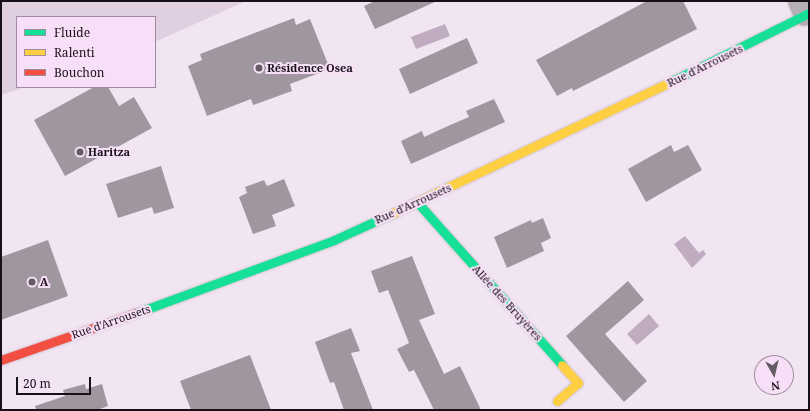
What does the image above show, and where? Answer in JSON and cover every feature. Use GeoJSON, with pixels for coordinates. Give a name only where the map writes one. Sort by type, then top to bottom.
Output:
{"type":"FeatureCollection","features":[{"type":"Feature","properties":{"kind":"main road","name":"Rue d'Arrousets"},"geometry":{"type":"LineString","coordinates":[[1,360],[204,290],[305,252],[577,128],[804,10]]}},
{"type":"Feature","properties":{"kind":"main road","name":"Allée des Bruyères"},"geometry":{"type":"LineString","coordinates":[[417,202],[578,383],[557,401]]}},
{"type":"Feature","properties":{"kind":"shaded area"},"geometry":{"type":"Polygon","coordinates":[[[1,1],[246,1],[156,42],[156,16],[16,16],[16,88],[23,88],[1,95],[1,1]]]}},
{"type":"Feature","properties":{"kind":"shaded area"},"geometry":{"type":"Polygon","coordinates":[[[445,24],[450,36],[416,49],[411,37],[445,24]]]}},
{"type":"Feature","properties":{"kind":"shaded area"},"geometry":{"type":"Polygon","coordinates":[[[685,236],[699,253],[703,250],[706,254],[692,268],[674,244],[685,236]]]}},
{"type":"Feature","properties":{"kind":"shaded area"},"geometry":{"type":"Polygon","coordinates":[[[649,314],[659,326],[637,345],[627,334],[649,314]]]}},
{"type":"Feature","properties":{"kind":"building"},"geometry":{"type":"Polygon","coordinates":[[[375,1],[437,1],[375,29],[364,6],[375,1]]]}},
{"type":"Feature","properties":{"kind":"building"},"geometry":{"type":"Polygon","coordinates":[[[647,1],[683,1],[697,29],[573,91],[572,88],[557,96],[536,60],[647,1]]]}},
{"type":"Feature","properties":{"kind":"building","name":"Résidence Osea"},"geometry":{"type":"Polygon","coordinates":[[[294,18],[296,25],[310,19],[330,69],[290,84],[292,91],[253,105],[251,99],[207,116],[188,66],[202,60],[200,54],[294,18]]]}},
{"type":"Feature","properties":{"kind":"building"},"geometry":{"type":"Polygon","coordinates":[[[467,38],[478,63],[410,94],[399,69],[467,38]]]}},
{"type":"Feature","properties":{"kind":"building","name":"Haritza"},"geometry":{"type":"Polygon","coordinates":[[[92,88],[109,88],[119,106],[134,97],[152,128],[65,176],[34,120],[92,88]]]}},
{"type":"Feature","properties":{"kind":"building"},"geometry":{"type":"Polygon","coordinates":[[[494,99],[505,122],[411,164],[401,141],[422,131],[424,137],[469,117],[466,111],[494,99]]]}},
{"type":"Feature","properties":{"kind":"building"},"geometry":{"type":"Polygon","coordinates":[[[671,145],[674,152],[688,145],[702,170],[646,202],[628,169],[671,145]]]}},
{"type":"Feature","properties":{"kind":"building"},"geometry":{"type":"Polygon","coordinates":[[[161,166],[174,208],[154,214],[152,207],[118,218],[106,184],[161,166]]]}},
{"type":"Feature","properties":{"kind":"building"},"geometry":{"type":"Polygon","coordinates":[[[284,179],[295,206],[272,215],[276,226],[253,234],[239,197],[247,193],[245,187],[264,180],[267,186],[284,179]]]}},
{"type":"Feature","properties":{"kind":"building"},"geometry":{"type":"Polygon","coordinates":[[[543,218],[551,238],[541,243],[544,251],[507,268],[494,237],[531,220],[532,223],[543,218]]]}},
{"type":"Feature","properties":{"kind":"building","name":"A"},"geometry":{"type":"Polygon","coordinates":[[[48,240],[68,296],[1,320],[1,257],[48,240]]]}},
{"type":"Feature","properties":{"kind":"building"},"geometry":{"type":"Polygon","coordinates":[[[412,256],[435,314],[419,320],[444,374],[460,366],[481,410],[434,410],[414,370],[409,372],[397,349],[409,343],[388,290],[379,293],[371,271],[412,256]]]}},
{"type":"Feature","properties":{"kind":"building"},"geometry":{"type":"Polygon","coordinates":[[[628,281],[644,300],[605,334],[647,381],[624,402],[566,336],[628,281]]]}},
{"type":"Feature","properties":{"kind":"building"},"geometry":{"type":"Polygon","coordinates":[[[351,328],[360,351],[351,353],[373,410],[344,410],[334,382],[330,383],[315,342],[351,328]]]}},
{"type":"Feature","properties":{"kind":"building"},"geometry":{"type":"Polygon","coordinates":[[[250,355],[271,410],[191,410],[180,381],[250,355]]]}},
{"type":"Feature","properties":{"kind":"building"},"geometry":{"type":"Polygon","coordinates":[[[85,384],[86,389],[102,384],[108,406],[97,410],[36,410],[35,406],[65,396],[63,390],[85,384]]]}},
{"type":"Feature","properties":{"kind":"traffic: fast"},"geometry":{"type":"LineString","coordinates":[[670,82],[809,13]]}},
{"type":"Feature","properties":{"kind":"traffic: fast"},"geometry":{"type":"LineString","coordinates":[[417,202],[562,365]]}},
{"type":"Feature","properties":{"kind":"traffic: fast"},"geometry":{"type":"LineString","coordinates":[[136,313],[334,240],[389,215]]}},
{"type":"Feature","properties":{"kind":"traffic: slow"},"geometry":{"type":"LineString","coordinates":[[389,215],[670,82]]}},
{"type":"Feature","properties":{"kind":"traffic: slow"},"geometry":{"type":"LineString","coordinates":[[557,401],[578,383],[562,365]]}},
{"type":"Feature","properties":{"kind":"traffic: jam"},"geometry":{"type":"LineString","coordinates":[[1,360],[136,313]]}},
{"type":"Feature","properties":{"kind":"place","name":"Résidence Osea"},"geometry":{"type":"Point","coordinates":[259,68]}},
{"type":"Feature","properties":{"kind":"place","name":"Haritza"},"geometry":{"type":"Point","coordinates":[80,152]}},
{"type":"Feature","properties":{"kind":"place","name":"A"},"geometry":{"type":"Point","coordinates":[32,282]}}]}
